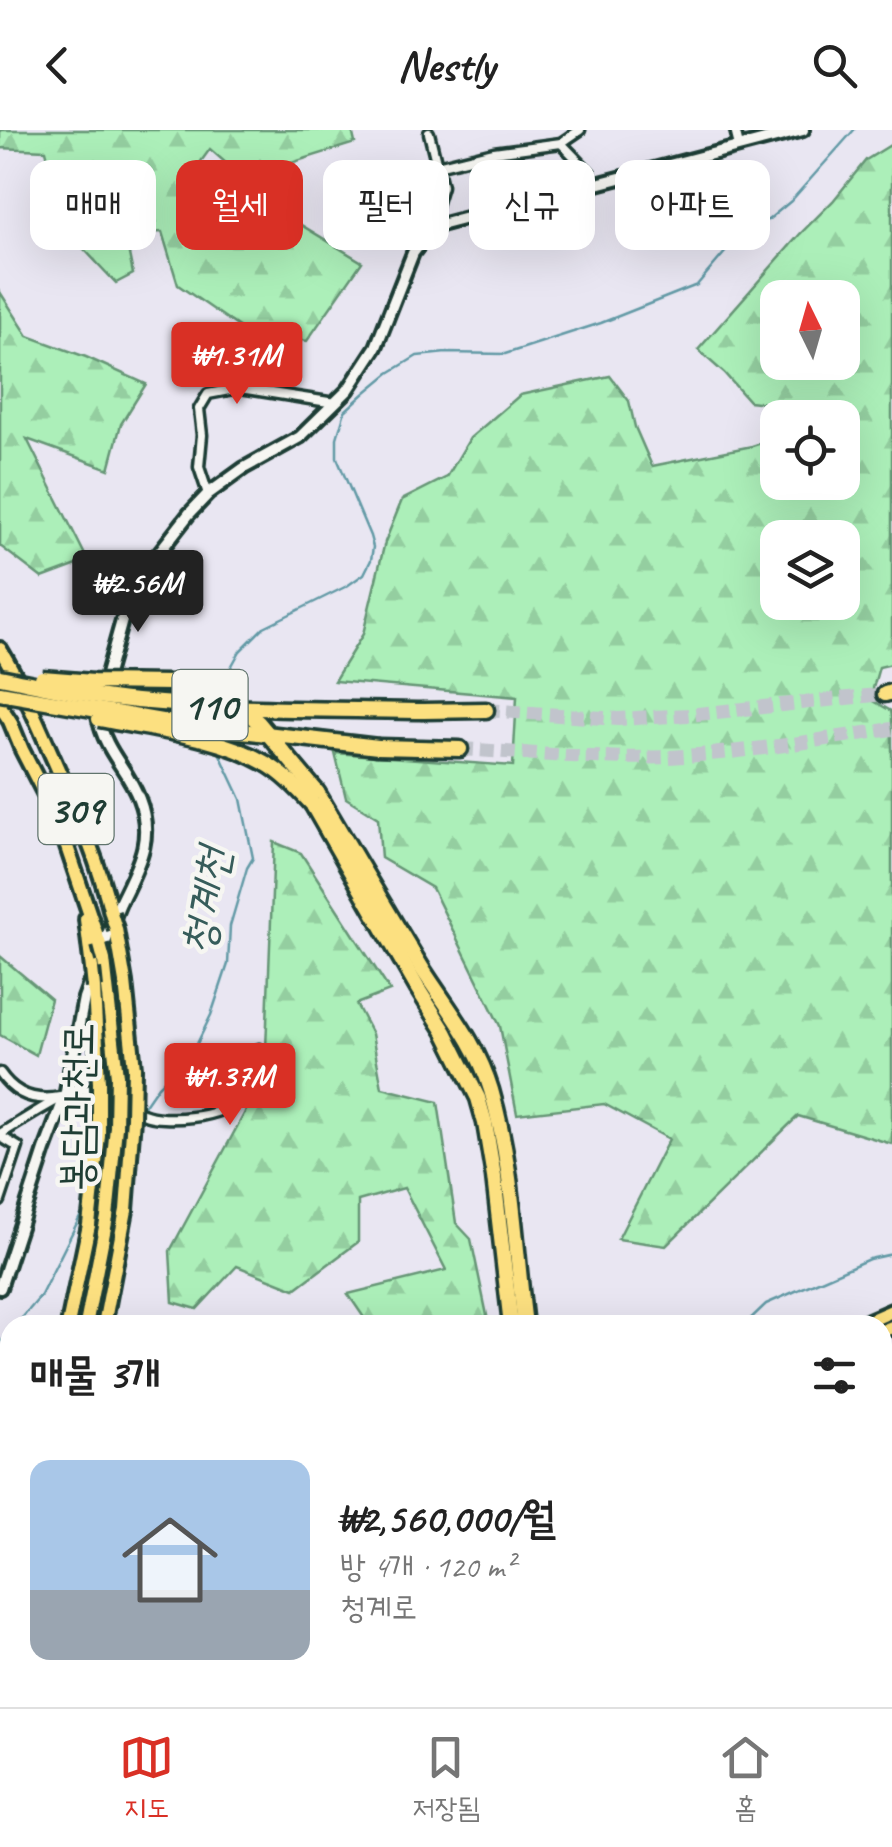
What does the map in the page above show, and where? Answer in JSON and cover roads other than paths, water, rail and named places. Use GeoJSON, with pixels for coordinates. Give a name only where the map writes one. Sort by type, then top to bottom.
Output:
{"type":"FeatureCollection","features":[{"type":"Feature","properties":{"kind":"highway","name":"110"},"geometry":{"type":"LineString","coordinates":[[0,674],[56,689],[135,701],[246,707],[486,710]]}},
{"type":"Feature","properties":{"kind":"highway"},"geometry":{"type":"LineString","coordinates":[[0,674],[198,686],[226,695],[258,722],[314,798],[462,1024],[477,1054],[498,1121],[523,1315]]}},
{"type":"Feature","properties":{"kind":"highway","name":"110"},"geometry":{"type":"LineString","coordinates":[[0,700],[378,746],[460,749]]}},
{"type":"Feature","properties":{"kind":"highway"},"geometry":{"type":"LineString","coordinates":[[0,700],[199,739],[246,753],[314,798],[478,1098],[494,1177],[510,1315]]}},
{"type":"Feature","properties":{"kind":"main road","name":"봉담과천로"},"geometry":{"type":"LineString","coordinates":[[0,649],[22,686],[88,838],[112,913],[125,982],[134,1068],[132,1133],[126,1210],[109,1315]]}},
{"type":"Feature","properties":{"kind":"main road","name":"봉담과천로"},"geometry":{"type":"LineString","coordinates":[[0,663],[44,736]]}},
{"type":"Feature","properties":{"kind":"main road","name":"봉담과천로"},"geometry":{"type":"LineString","coordinates":[[0,700],[58,820],[104,960],[116,1076],[116,1126],[107,1217],[88,1315]]}},
{"type":"Feature","properties":{"kind":"main road","name":"봉담과천로"},"geometry":{"type":"LineString","coordinates":[[0,720],[22,750]]}},
{"type":"Feature","properties":{"kind":"main road","name":"봉담과천로"},"geometry":{"type":"LineString","coordinates":[[70,1315],[89,1224],[102,1087],[84,892]]}},
{"type":"Feature","properties":{"kind":"street"},"geometry":{"type":"LineString","coordinates":[[449,163],[494,152],[562,143],[580,130]]}},
{"type":"Feature","properties":{"kind":"street"},"geometry":{"type":"LineString","coordinates":[[736,130],[740,146]]}},
{"type":"Feature","properties":{"kind":"street"},"geometry":{"type":"LineString","coordinates":[[595,183],[803,130]]}},
{"type":"Feature","properties":{"kind":"street"},"geometry":{"type":"LineString","coordinates":[[429,133],[436,160]]}},
{"type":"Feature","properties":{"kind":"street"},"geometry":{"type":"LineString","coordinates":[[562,143],[578,160]]}},
{"type":"Feature","properties":{"kind":"street"},"geometry":{"type":"LineString","coordinates":[[0,1288],[65,1096],[84,998],[121,900],[135,875],[145,837],[140,800],[102,735],[97,709],[126,606],[140,577],[208,494],[244,468],[300,438],[348,390],[376,348],[415,250]]}},
{"type":"Feature","properties":{"kind":"street"},"geometry":{"type":"LineString","coordinates":[[208,494],[199,467],[199,409],[208,394],[240,388],[335,403]]}},
{"type":"Feature","properties":{"kind":"street"},"geometry":{"type":"LineString","coordinates":[[0,1201],[18,1147],[0,1135],[65,1096],[76,1090],[102,1087],[147,1116],[164,1120],[225,1110],[238,1099],[259,1049]]}},
{"type":"Feature","properties":{"kind":"street"},"geometry":{"type":"LineString","coordinates":[[0,1073],[26,1096],[46,1100],[65,1096]]}},
{"type":"Feature","properties":{"kind":"street"},"geometry":{"type":"LineString","coordinates":[[2,1240],[15,1243]]}},
{"type":"Feature","properties":{"kind":"waterway","name":"청계천"},"geometry":{"type":"LineString","coordinates":[[220,687],[240,651],[264,627],[347,586],[364,574],[371,560],[370,536],[337,458],[337,438],[345,411],[366,392],[417,356],[505,354],[601,323],[697,285],[750,223],[768,220],[791,201],[854,130]]}},
{"type":"Feature","properties":{"kind":"waterway","name":"청계천"},"geometry":{"type":"LineString","coordinates":[[140,1112],[158,1086],[192,1054],[211,1015],[228,964],[230,926],[253,858],[241,799],[217,748]]}},
{"type":"Feature","properties":{"kind":"waterway","name":"청계천"},"geometry":{"type":"LineString","coordinates":[[25,1315],[40,1297],[86,1205]]}},
{"type":"Feature","properties":{"kind":"waterway"},"geometry":{"type":"LineString","coordinates":[[754,1315],[766,1304],[869,1259],[892,1254]]}},
{"type":"Feature","properties":{"kind":"tunnel"},"geometry":{"type":"LineString","coordinates":[[486,710],[618,719],[885,694]]}},
{"type":"Feature","properties":{"kind":"tunnel"},"geometry":{"type":"LineString","coordinates":[[460,749],[590,757],[669,757],[892,729]]}}]}
